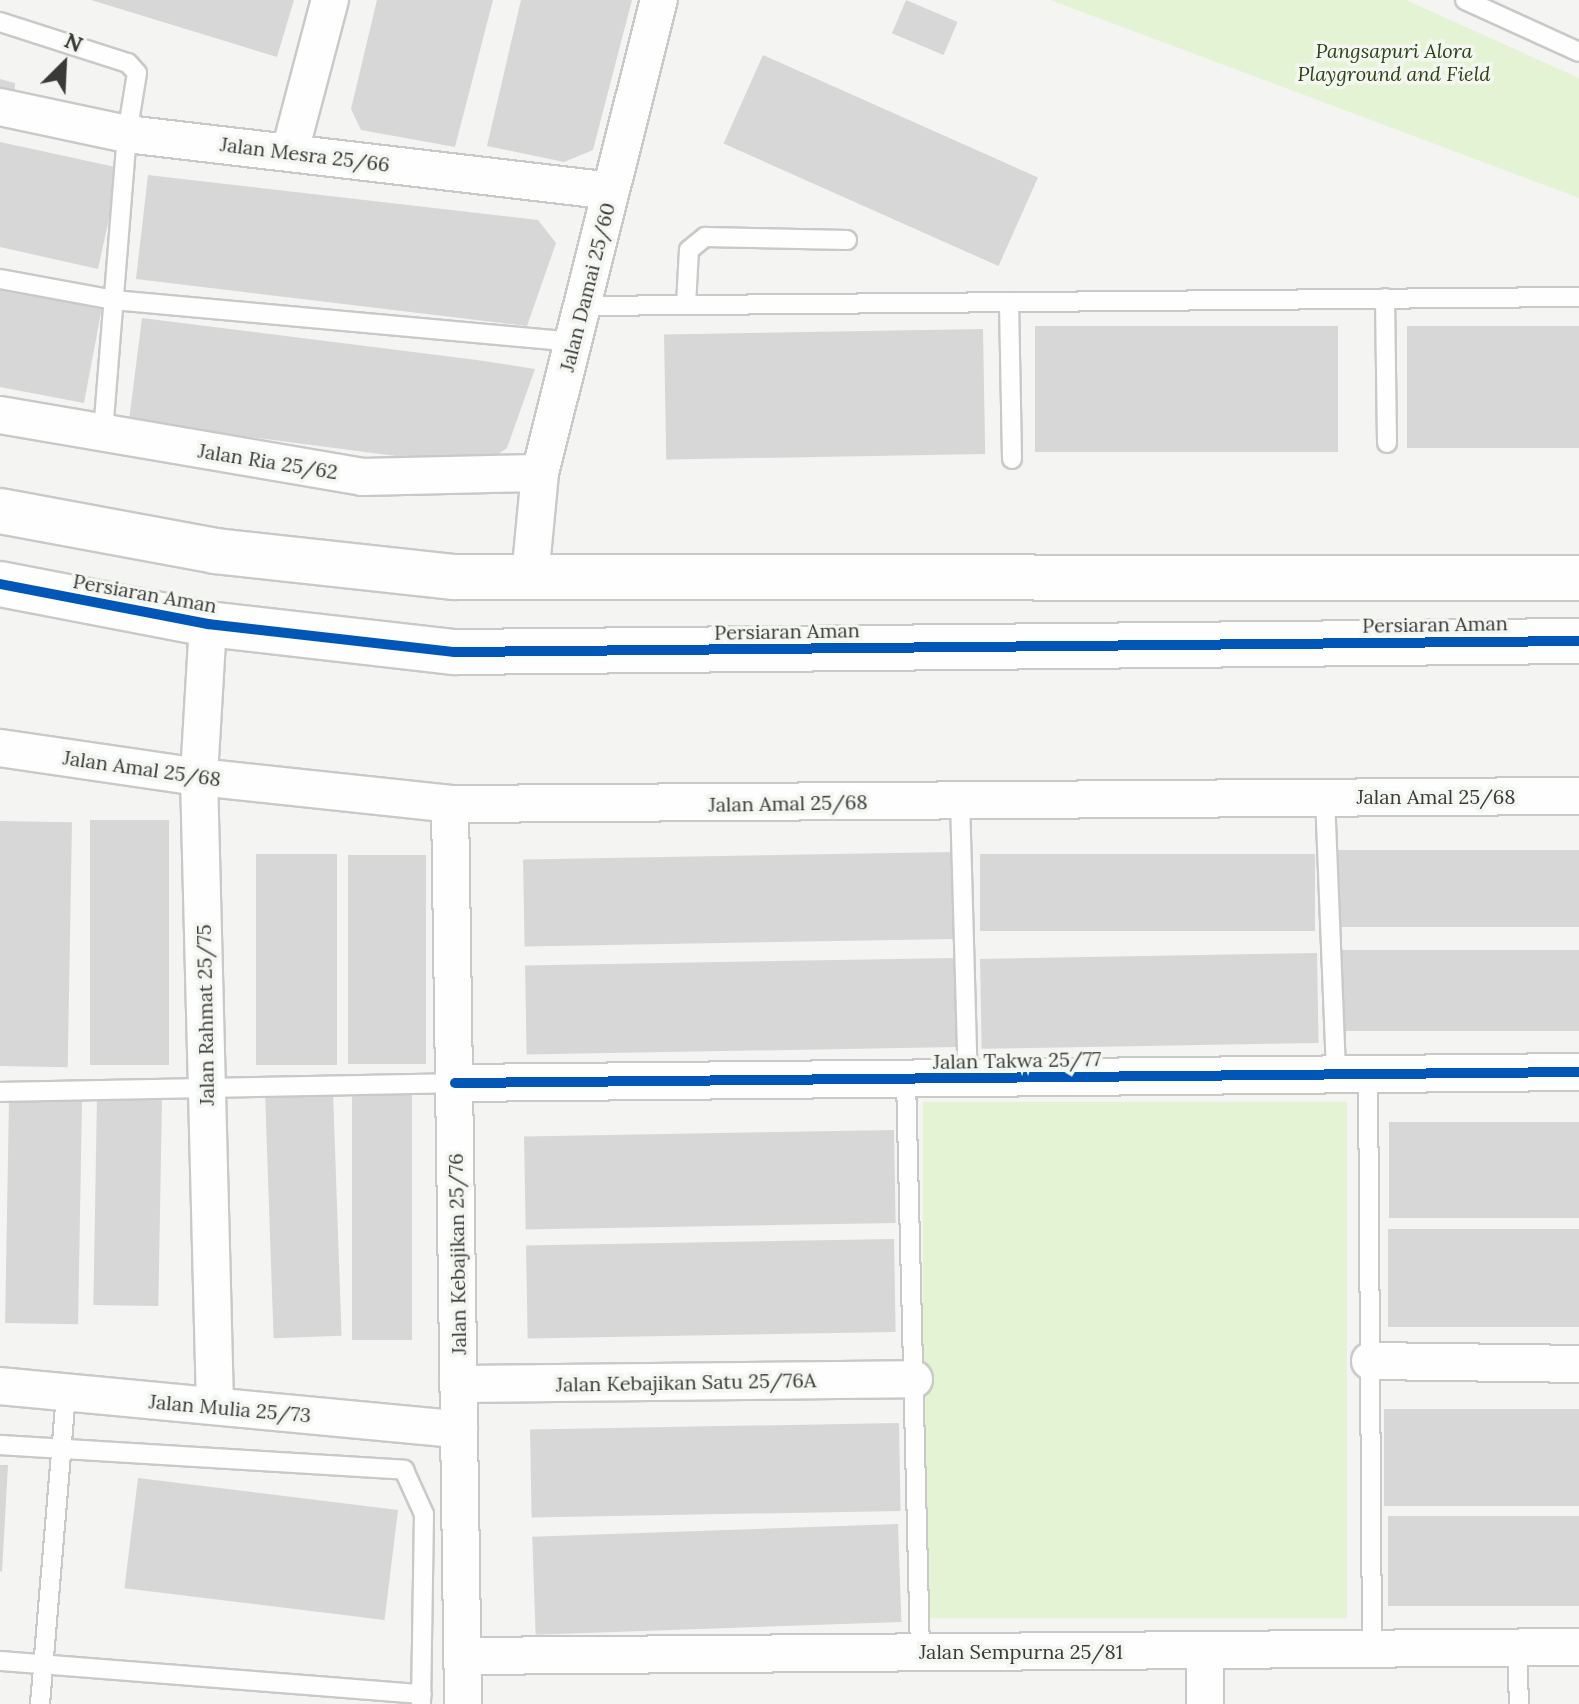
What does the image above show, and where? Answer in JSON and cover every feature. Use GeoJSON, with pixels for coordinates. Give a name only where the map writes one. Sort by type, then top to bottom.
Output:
{"type":"FeatureCollection","features":[{"type":"Feature","properties":{"kind":"street"},"geometry":{"type":"LineString","coordinates":[[290,151],[330,0]]}},
{"type":"Feature","properties":{"kind":"street","name":"Jalan Damai 25/60"},"geometry":{"type":"LineString","coordinates":[[530,577],[540,473],[659,0]]}},
{"type":"Feature","properties":{"kind":"street","name":"Jalan Mesra 25/66"},"geometry":{"type":"LineString","coordinates":[[0,107],[127,134],[611,191]]}},
{"type":"Feature","properties":{"kind":"street","name":"Jalan Ria 25/62"},"geometry":{"type":"LineString","coordinates":[[0,415],[362,477],[540,473]]}},
{"type":"Feature","properties":{"kind":"street"},"geometry":{"type":"LineString","coordinates":[[0,511],[215,551],[454,577],[1579,578]]}},
{"type":"Feature","properties":{"kind":"street","name":"Persiaran Aman"},"geometry":{"type":"LineString","coordinates":[[0,584],[208,624],[454,652],[1579,641]]}},
{"type":"Feature","properties":{"kind":"street","name":"Jalan Rahmat 25/75"},"geometry":{"type":"LineString","coordinates":[[208,624],[199,777],[215,1406]]}},
{"type":"Feature","properties":{"kind":"street","name":"Jalan Amal 25/68"},"geometry":{"type":"LineString","coordinates":[[0,748],[199,777],[450,804],[1579,796]]}},
{"type":"Feature","properties":{"kind":"street","name":"Jalan Kebajikan 25/76"},"geometry":{"type":"LineString","coordinates":[[450,804],[463,1704]]}},
{"type":"Feature","properties":{"kind":"street","name":"Jalan Takwa 25/77"},"geometry":{"type":"LineString","coordinates":[[455,1083],[1579,1072]]}},
{"type":"Feature","properties":{"kind":"street"},"geometry":{"type":"LineString","coordinates":[[1370,1361],[1579,1364]]}},
{"type":"Feature","properties":{"kind":"street","name":"Jalan Kebajikan Satu 25/76A"},"geometry":{"type":"LineString","coordinates":[[458,1384],[914,1379]]}},
{"type":"Feature","properties":{"kind":"street","name":"Jalan Mulia 25/73"},"geometry":{"type":"LineString","coordinates":[[0,1386],[459,1429]]}},
{"type":"Feature","properties":{"kind":"street","name":"Jalan Sempurna 25/81"},"geometry":{"type":"LineString","coordinates":[[462,1656],[1579,1647]]}},
{"type":"Feature","properties":{"kind":"street"},"geometry":{"type":"LineString","coordinates":[[1205,1650],[1205,1704]]}},
{"type":"Feature","properties":{"kind":"lane"},"geometry":{"type":"LineString","coordinates":[[1465,0],[1579,52]]}},
{"type":"Feature","properties":{"kind":"lane"},"geometry":{"type":"LineString","coordinates":[[0,22],[128,63],[137,73],[127,134],[103,435]]}},
{"type":"Feature","properties":{"kind":"lane"},"geometry":{"type":"LineString","coordinates":[[686,305],[689,250],[705,237],[847,240]]}},
{"type":"Feature","properties":{"kind":"lane"},"geometry":{"type":"LineString","coordinates":[[0,279],[114,300],[574,342]]}},
{"type":"Feature","properties":{"kind":"lane"},"geometry":{"type":"LineString","coordinates":[[583,306],[1579,297]]}},
{"type":"Feature","properties":{"kind":"lane"},"geometry":{"type":"LineString","coordinates":[[1385,298],[1387,443]]}},
{"type":"Feature","properties":{"kind":"lane"},"geometry":{"type":"LineString","coordinates":[[1009,302],[1012,459]]}},
{"type":"Feature","properties":{"kind":"lane"},"geometry":{"type":"LineString","coordinates":[[1325,797],[1352,1074],[1370,1361],[1372,1648]]}},
{"type":"Feature","properties":{"kind":"lane"},"geometry":{"type":"LineString","coordinates":[[960,800],[968,1078]]}},
{"type":"Feature","properties":{"kind":"lane"},"geometry":{"type":"LineString","coordinates":[[906,1079],[920,1652]]}},
{"type":"Feature","properties":{"kind":"lane"},"geometry":{"type":"LineString","coordinates":[[0,1092],[207,1085],[455,1083]]}},
{"type":"Feature","properties":{"kind":"lane"},"geometry":{"type":"LineString","coordinates":[[40,1704],[66,1392]]}},
{"type":"Feature","properties":{"kind":"lane"},"geometry":{"type":"LineString","coordinates":[[0,1445],[61,1452],[404,1470],[424,1514],[422,1699],[0,1661]]}},
{"type":"Feature","properties":{"kind":"lane"},"geometry":{"type":"LineString","coordinates":[[1517,1647],[1519,1704]]}},
{"type":"Feature","properties":{"kind":"green space","name":"Pangsapuri Alora Playground and Field"},"geometry":{"type":"Polygon","coordinates":[[[1050,0],[1406,0],[1579,78],[1579,198],[1050,0]]]}},
{"type":"Feature","properties":{"kind":"green space"},"geometry":{"type":"Polygon","coordinates":[[[923,1102],[1347,1102],[1347,1618],[923,1618],[923,1102]]]}},
{"type":"Feature","properties":{"kind":"building"},"geometry":{"type":"Polygon","coordinates":[[[91,0],[294,0],[277,57],[91,0]]]}},
{"type":"Feature","properties":{"kind":"building"},"geometry":{"type":"Polygon","coordinates":[[[377,0],[493,0],[455,147],[361,130],[351,109],[377,0]]]}},
{"type":"Feature","properties":{"kind":"building"},"geometry":{"type":"Polygon","coordinates":[[[521,0],[632,0],[593,150],[564,162],[487,146],[521,0]]]}},
{"type":"Feature","properties":{"kind":"building"},"geometry":{"type":"Polygon","coordinates":[[[906,0],[958,22],[943,55],[892,33],[906,0]]]}},
{"type":"Feature","properties":{"kind":"building"},"geometry":{"type":"Polygon","coordinates":[[[763,55],[1038,177],[999,266],[724,144],[763,55]]]}},
{"type":"Feature","properties":{"kind":"building"},"geometry":{"type":"Polygon","coordinates":[[[0,79],[15,83],[14,103],[0,99],[0,79]]]}},
{"type":"Feature","properties":{"kind":"building"},"geometry":{"type":"Polygon","coordinates":[[[0,142],[120,168],[98,269],[0,247],[0,142]]]}},
{"type":"Feature","properties":{"kind":"building"},"geometry":{"type":"Polygon","coordinates":[[[148,175],[538,220],[556,243],[527,326],[136,279],[148,175]]]}},
{"type":"Feature","properties":{"kind":"building"},"geometry":{"type":"Polygon","coordinates":[[[0,283],[103,302],[84,403],[0,387],[0,283]]]}},
{"type":"Feature","properties":{"kind":"building"},"geometry":{"type":"Polygon","coordinates":[[[142,318],[535,369],[507,448],[480,467],[129,421],[142,318]]]}},
{"type":"Feature","properties":{"kind":"building"},"geometry":{"type":"Polygon","coordinates":[[[1035,326],[1338,326],[1338,452],[1035,452],[1035,326]]]}},
{"type":"Feature","properties":{"kind":"building"},"geometry":{"type":"Polygon","coordinates":[[[1407,326],[1579,326],[1579,448],[1407,448],[1407,326]]]}},
{"type":"Feature","properties":{"kind":"building"},"geometry":{"type":"Polygon","coordinates":[[[983,329],[985,454],[666,460],[664,335],[983,329]]]}},
{"type":"Feature","properties":{"kind":"building"},"geometry":{"type":"Polygon","coordinates":[[[90,820],[169,820],[169,1065],[90,1065],[90,820]]]}},
{"type":"Feature","properties":{"kind":"building"},"geometry":{"type":"Polygon","coordinates":[[[0,821],[72,822],[68,1067],[0,1066],[0,821]]]}},
{"type":"Feature","properties":{"kind":"building"},"geometry":{"type":"Polygon","coordinates":[[[1337,850],[1579,850],[1579,927],[1337,927],[1337,850]]]}},
{"type":"Feature","properties":{"kind":"building"},"geometry":{"type":"Polygon","coordinates":[[[953,852],[955,939],[525,946],[523,860],[953,852]]]}},
{"type":"Feature","properties":{"kind":"building"},"geometry":{"type":"Polygon","coordinates":[[[256,854],[337,854],[337,1065],[256,1065],[256,854]]]}},
{"type":"Feature","properties":{"kind":"building"},"geometry":{"type":"Polygon","coordinates":[[[980,854],[1315,854],[1315,931],[980,931],[980,854]]]}},
{"type":"Feature","properties":{"kind":"building"},"geometry":{"type":"Polygon","coordinates":[[[348,855],[426,855],[426,1064],[348,1064],[348,855]]]}},
{"type":"Feature","properties":{"kind":"building"},"geometry":{"type":"Polygon","coordinates":[[[1340,950],[1579,950],[1579,1031],[1340,1031],[1340,950]]]}},
{"type":"Feature","properties":{"kind":"building"},"geometry":{"type":"Polygon","coordinates":[[[1317,953],[1319,1043],[982,1049],[980,959],[1317,953]]]}},
{"type":"Feature","properties":{"kind":"building"},"geometry":{"type":"Polygon","coordinates":[[[955,958],[957,1047],[527,1054],[525,966],[955,958]]]}},
{"type":"Feature","properties":{"kind":"building"},"geometry":{"type":"Polygon","coordinates":[[[352,1088],[412,1088],[412,1340],[352,1340],[352,1088]]]}},
{"type":"Feature","properties":{"kind":"building"},"geometry":{"type":"Polygon","coordinates":[[[333,1091],[342,1336],[274,1338],[265,1093],[333,1091]]]}},
{"type":"Feature","properties":{"kind":"building"},"geometry":{"type":"Polygon","coordinates":[[[97,1096],[162,1097],[158,1306],[93,1305],[97,1096]]]}},
{"type":"Feature","properties":{"kind":"building"},"geometry":{"type":"Polygon","coordinates":[[[9,1099],[82,1100],[78,1324],[5,1323],[9,1099]]]}},
{"type":"Feature","properties":{"kind":"building"},"geometry":{"type":"Polygon","coordinates":[[[1389,1122],[1579,1122],[1579,1218],[1389,1218],[1389,1122]]]}},
{"type":"Feature","properties":{"kind":"building"},"geometry":{"type":"Polygon","coordinates":[[[894,1130],[896,1223],[526,1229],[524,1136],[894,1130]]]}},
{"type":"Feature","properties":{"kind":"building"},"geometry":{"type":"Polygon","coordinates":[[[1388,1229],[1579,1229],[1579,1327],[1388,1327],[1388,1229]]]}},
{"type":"Feature","properties":{"kind":"building"},"geometry":{"type":"Polygon","coordinates":[[[894,1239],[896,1332],[528,1338],[526,1245],[894,1239]]]}},
{"type":"Feature","properties":{"kind":"building"},"geometry":{"type":"Polygon","coordinates":[[[1384,1409],[1579,1409],[1579,1506],[1384,1506],[1384,1409]]]}},
{"type":"Feature","properties":{"kind":"building"},"geometry":{"type":"Polygon","coordinates":[[[899,1423],[901,1511],[532,1517],[530,1429],[899,1423]]]}},
{"type":"Feature","properties":{"kind":"building"},"geometry":{"type":"Polygon","coordinates":[[[0,1465],[8,1465],[2,1572],[0,1571],[0,1465]]]}},
{"type":"Feature","properties":{"kind":"building"},"geometry":{"type":"Polygon","coordinates":[[[138,1478],[398,1510],[385,1620],[124,1588],[138,1478]]]}},
{"type":"Feature","properties":{"kind":"building"},"geometry":{"type":"Polygon","coordinates":[[[1388,1516],[1579,1516],[1579,1606],[1388,1606],[1388,1516]]]}},
{"type":"Feature","properties":{"kind":"building"},"geometry":{"type":"Polygon","coordinates":[[[898,1524],[901,1622],[536,1635],[532,1537],[898,1524]]]}},
{"type":"Feature","properties":{"kind":"cycle path"},"geometry":{"type":"LineString","coordinates":[[0,584],[208,624],[454,652],[1579,641]]}},
{"type":"Feature","properties":{"kind":"cycle path"},"geometry":{"type":"LineString","coordinates":[[455,1083],[1579,1072]]}}]}
